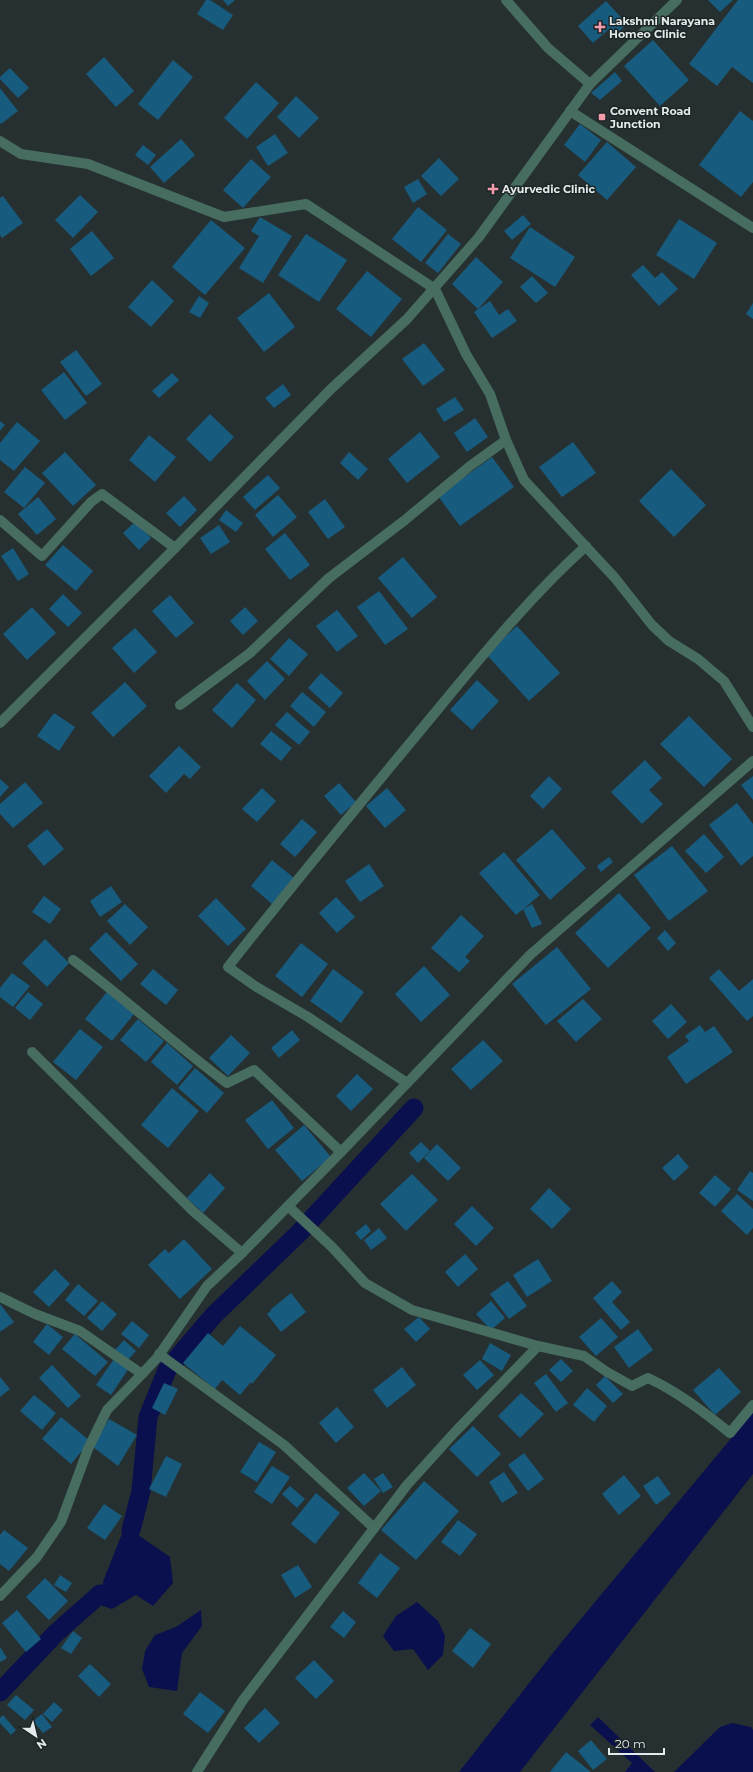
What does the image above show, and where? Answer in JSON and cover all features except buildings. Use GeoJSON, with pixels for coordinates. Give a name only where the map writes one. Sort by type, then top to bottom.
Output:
{"type":"FeatureCollection","features":[{"type":"Feature","properties":{"kind":"street"},"geometry":{"type":"LineString","coordinates":[[506,0],[548,48],[590,84]]}},
{"type":"Feature","properties":{"kind":"street"},"geometry":{"type":"LineString","coordinates":[[0,723],[331,389],[407,319],[435,289],[479,237],[590,84],[677,0]]}},
{"type":"Feature","properties":{"kind":"street"},"geometry":{"type":"LineString","coordinates":[[570,111],[753,228]]}},
{"type":"Feature","properties":{"kind":"street"},"geometry":{"type":"LineString","coordinates":[[0,141],[21,154],[88,164],[224,217],[306,204],[435,289],[466,354],[490,394],[506,440],[524,480],[615,578],[652,625],[669,641],[698,659],[724,681],[753,727]]}},
{"type":"Feature","properties":{"kind":"street"},"geometry":{"type":"LineString","coordinates":[[180,705],[250,653],[329,578],[405,520],[470,466],[506,440]]}},
{"type":"Feature","properties":{"kind":"street"},"geometry":{"type":"LineString","coordinates":[[0,520],[42,556],[91,502],[102,494],[175,548]]}},
{"type":"Feature","properties":{"kind":"street"},"geometry":{"type":"LineString","coordinates":[[407,1083],[308,1017],[255,986],[228,966],[288,890],[505,629],[560,570],[586,546]]}},
{"type":"Feature","properties":{"kind":"street"},"geometry":{"type":"LineString","coordinates":[[0,1596],[37,1557],[61,1522],[88,1449],[107,1410],[159,1354],[207,1286],[242,1253],[341,1152],[530,955],[753,761]]}},
{"type":"Feature","properties":{"kind":"street"},"geometry":{"type":"LineString","coordinates":[[73,960],[112,989],[194,1059],[227,1082],[254,1070],[341,1152]]}},
{"type":"Feature","properties":{"kind":"street"},"geometry":{"type":"LineString","coordinates":[[32,1052],[194,1212],[242,1253]]}},
{"type":"Feature","properties":{"kind":"street"},"geometry":{"type":"LineString","coordinates":[[288,1206],[332,1247],[365,1283],[412,1310],[538,1346],[584,1356],[606,1372],[632,1386],[648,1378],[664,1385],[684,1398],[730,1433],[753,1404]]}},
{"type":"Feature","properties":{"kind":"street"},"geometry":{"type":"LineString","coordinates":[[0,1297],[35,1314],[80,1331],[142,1374]]}},
{"type":"Feature","properties":{"kind":"street"},"geometry":{"type":"LineString","coordinates":[[197,1772],[243,1700],[407,1486],[455,1432],[538,1346]]}},
{"type":"Feature","properties":{"kind":"street"},"geometry":{"type":"LineString","coordinates":[[159,1354],[284,1445],[374,1528]]}},
{"type":"Feature","properties":{"kind":"shaded area"},"geometry":{"type":"Polygon","coordinates":[[[753,1412],[753,1474],[520,1772],[459,1772],[560,1644],[753,1412]]]}},
{"type":"Feature","properties":{"kind":"shaded area"},"geometry":{"type":"Polygon","coordinates":[[[125,1526],[170,1557],[173,1583],[153,1606],[136,1595],[112,1609],[97,1604],[104,1579],[125,1526]]]}},
{"type":"Feature","properties":{"kind":"shaded area"},"geometry":{"type":"Polygon","coordinates":[[[417,1602],[438,1621],[445,1636],[443,1655],[428,1670],[413,1649],[394,1651],[383,1636],[396,1616],[417,1602]]]}},
{"type":"Feature","properties":{"kind":"shaded area"},"geometry":{"type":"Polygon","coordinates":[[[201,1610],[202,1626],[182,1653],[177,1691],[149,1687],[142,1669],[145,1651],[155,1635],[176,1627],[201,1610]]]}},
{"type":"Feature","properties":{"kind":"shaded area"},"geometry":{"type":"Polygon","coordinates":[[[598,1717],[655,1772],[625,1772],[632,1763],[590,1725],[598,1717]]]}},
{"type":"Feature","properties":{"kind":"shaded area"},"geometry":{"type":"Polygon","coordinates":[[[732,1723],[751,1727],[753,1730],[753,1772],[674,1772],[720,1727],[732,1723]]]}},
{"type":"Feature","properties":{"kind":"waterway"},"geometry":{"type":"LineString","coordinates":[[131,1530],[141,1491],[148,1417],[167,1370],[214,1315],[300,1232],[414,1108]]}},
{"type":"Feature","properties":{"kind":"waterway"},"geometry":{"type":"LineString","coordinates":[[0,1692],[56,1633],[100,1594]]}},
{"type":"Feature","properties":{"kind":"place","name":"Lakshmi Narayana Homeo Clinic"},"geometry":{"type":"Point","coordinates":[600,27]}},
{"type":"Feature","properties":{"kind":"place","name":"Convent Road Junction"},"geometry":{"type":"Point","coordinates":[602,117]}},
{"type":"Feature","properties":{"kind":"place","name":"Ayurvedic Clinic"},"geometry":{"type":"Point","coordinates":[493,189]}}]}
